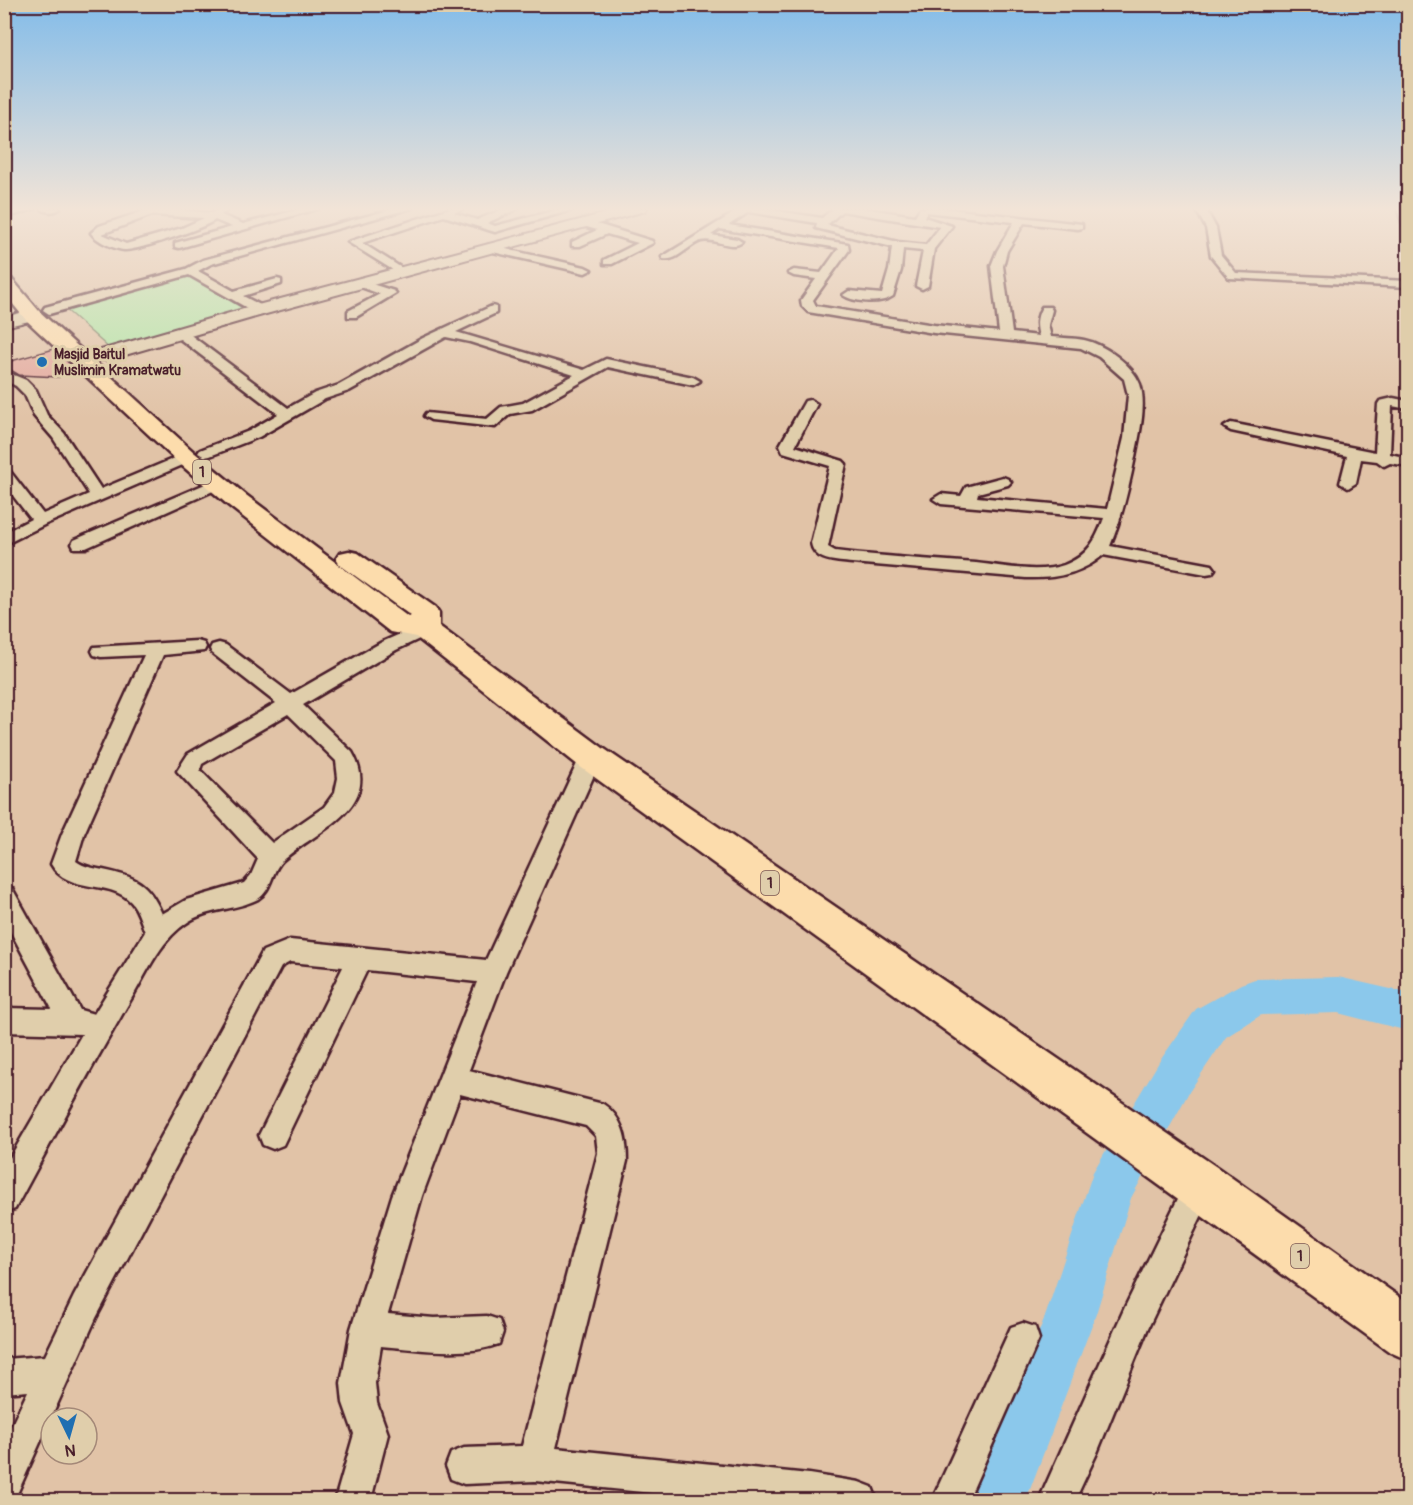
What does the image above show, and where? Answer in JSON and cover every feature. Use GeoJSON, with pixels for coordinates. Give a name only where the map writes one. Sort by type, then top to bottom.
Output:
{"type":"FeatureCollection","features":[{"type":"Feature","properties":{"kind":"highway","name":"1"},"geometry":{"type":"LineString","coordinates":[[17,278],[40,312],[101,356],[196,456],[217,484],[400,625],[425,629],[591,757],[1196,1182],[1408,1334]]}},
{"type":"Feature","properties":{"kind":"highway","name":"1"},"geometry":{"type":"LineString","coordinates":[[4,281],[196,456],[425,613],[425,629]]}},
{"type":"Feature","properties":{"kind":"street"},"geometry":{"type":"LineString","coordinates":[[4,322],[164,278]]}},
{"type":"Feature","properties":{"kind":"street"},"geometry":{"type":"LineString","coordinates":[[203,278],[260,310]]}},
{"type":"Feature","properties":{"kind":"street"},"geometry":{"type":"LineString","coordinates":[[101,356],[377,278]]}},
{"type":"Feature","properties":{"kind":"street"},"geometry":{"type":"LineString","coordinates":[[810,404],[787,445],[788,449],[795,452],[838,464],[819,543],[820,549],[830,555],[1026,573],[1070,568],[1100,549],[1113,514],[1136,405],[1133,384],[1118,366],[1092,347],[1040,330],[934,329],[817,311],[808,306],[807,300],[824,278]]}},
{"type":"Feature","properties":{"kind":"street"},"geometry":{"type":"LineString","coordinates":[[849,295],[878,298],[887,296],[892,278]]}},
{"type":"Feature","properties":{"kind":"street"},"geometry":{"type":"LineString","coordinates":[[922,286],[923,278]]}},
{"type":"Feature","properties":{"kind":"street"},"geometry":{"type":"LineString","coordinates":[[999,278],[1000,301],[1008,328]]}},
{"type":"Feature","properties":{"kind":"street"},"geometry":{"type":"LineString","coordinates":[[1282,278],[1408,284]]}},
{"type":"Feature","properties":{"kind":"street"},"geometry":{"type":"LineString","coordinates":[[233,295],[277,282]]}},
{"type":"Feature","properties":{"kind":"street"},"geometry":{"type":"LineString","coordinates":[[352,314],[390,294],[359,283]]}},
{"type":"Feature","properties":{"kind":"street"},"geometry":{"type":"LineString","coordinates":[[5,539],[98,496],[254,434],[320,396],[344,388],[492,310]]}},
{"type":"Feature","properties":{"kind":"street"},"geometry":{"type":"LineString","coordinates":[[1040,330],[1046,310]]}},
{"type":"Feature","properties":{"kind":"street"},"geometry":{"type":"LineString","coordinates":[[180,333],[287,414]]}},
{"type":"Feature","properties":{"kind":"street"},"geometry":{"type":"LineString","coordinates":[[445,333],[473,339],[583,374]]}},
{"type":"Feature","properties":{"kind":"street"},"geometry":{"type":"LineString","coordinates":[[431,416],[490,424],[506,410],[527,407],[606,363],[693,381]]}},
{"type":"Feature","properties":{"kind":"street"},"geometry":{"type":"LineString","coordinates":[[4,375],[21,383],[31,393],[38,411],[59,436],[98,496]]}},
{"type":"Feature","properties":{"kind":"street"},"geometry":{"type":"LineString","coordinates":[[1348,483],[1372,456],[1385,404],[1393,402],[1408,405]]}},
{"type":"Feature","properties":{"kind":"street"},"geometry":{"type":"LineString","coordinates":[[1231,427],[1408,464]]}},
{"type":"Feature","properties":{"kind":"street"},"geometry":{"type":"LineString","coordinates":[[4,473],[40,521]]}},
{"type":"Feature","properties":{"kind":"street"},"geometry":{"type":"LineString","coordinates":[[969,501],[969,493],[972,490],[1003,482]]}},
{"type":"Feature","properties":{"kind":"street"},"geometry":{"type":"LineString","coordinates":[[80,544],[217,484]]}},
{"type":"Feature","properties":{"kind":"street"},"geometry":{"type":"LineString","coordinates":[[941,499],[1113,514]]}},
{"type":"Feature","properties":{"kind":"street"},"geometry":{"type":"LineString","coordinates":[[1100,549],[1206,569]]}},
{"type":"Feature","properties":{"kind":"street"},"geometry":{"type":"LineString","coordinates":[[271,857],[188,771],[190,765],[207,752],[388,646],[425,629]]}},
{"type":"Feature","properties":{"kind":"street"},"geometry":{"type":"LineString","coordinates":[[4,1198],[102,1024],[158,933],[178,915],[202,903],[249,892],[262,879],[271,857],[324,822],[342,803],[349,782],[350,767],[345,757],[290,703],[246,667],[208,648],[101,651]]}},
{"type":"Feature","properties":{"kind":"street"},"geometry":{"type":"LineString","coordinates":[[156,650],[73,834],[63,864],[74,872],[132,888],[141,896],[158,933]]}},
{"type":"Feature","properties":{"kind":"street"},"geometry":{"type":"LineString","coordinates":[[353,1500],[371,1434],[360,1403],[358,1383],[367,1329],[407,1196],[493,972],[591,757]]}},
{"type":"Feature","properties":{"kind":"street"},"geometry":{"type":"LineString","coordinates":[[4,895],[72,1020]]}},
{"type":"Feature","properties":{"kind":"street"},"geometry":{"type":"LineString","coordinates":[[4,1481],[85,1307],[246,1010],[267,965],[277,955],[290,951],[493,972]]}},
{"type":"Feature","properties":{"kind":"street"},"geometry":{"type":"LineString","coordinates":[[273,1135],[360,959]]}},
{"type":"Feature","properties":{"kind":"street"},"geometry":{"type":"LineString","coordinates":[[4,1020],[72,1020],[102,1024]]}},
{"type":"Feature","properties":{"kind":"street"},"geometry":{"type":"LineString","coordinates":[[452,1079],[593,1114],[604,1120],[613,1137],[612,1161],[534,1463]]}},
{"type":"Feature","properties":{"kind":"street"},"geometry":{"type":"LineString","coordinates":[[1057,1500],[1085,1441],[1196,1182]]}},
{"type":"Feature","properties":{"kind":"street"},"geometry":{"type":"LineString","coordinates":[[367,1329],[434,1334],[487,1332]]}},
{"type":"Feature","properties":{"kind":"street"},"geometry":{"type":"LineString","coordinates":[[950,1500],[1023,1339]]}},
{"type":"Feature","properties":{"kind":"street"},"geometry":{"type":"LineString","coordinates":[[4,1376],[54,1372]]}},
{"type":"Feature","properties":{"kind":"street"},"geometry":{"type":"LineString","coordinates":[[464,1466],[534,1463],[809,1492],[859,1500]]}},
{"type":"Feature","properties":{"kind":"green space"},"geometry":{"type":"Polygon","coordinates":[[[176,278],[194,278],[249,312],[110,349],[63,307],[176,278]]]}},
{"type":"Feature","properties":{"kind":"building","name":"Masjid Baitul Muslimin Kramatwatu"},"geometry":{"type":"Polygon","coordinates":[[[54,349],[73,367],[59,377],[19,375],[4,366],[4,363],[54,349]]]}},
{"type":"Feature","properties":{"kind":"waterway"},"geometry":{"type":"LineString","coordinates":[[998,1500],[1071,1314],[1110,1189],[1174,1077],[1211,1023],[1255,997],[1338,995],[1408,1012]]}},
{"type":"Feature","properties":{"kind":"place","name":"Masjid Baitul Muslimin Kramatwatu"},"geometry":{"type":"Point","coordinates":[42,362]}}]}
